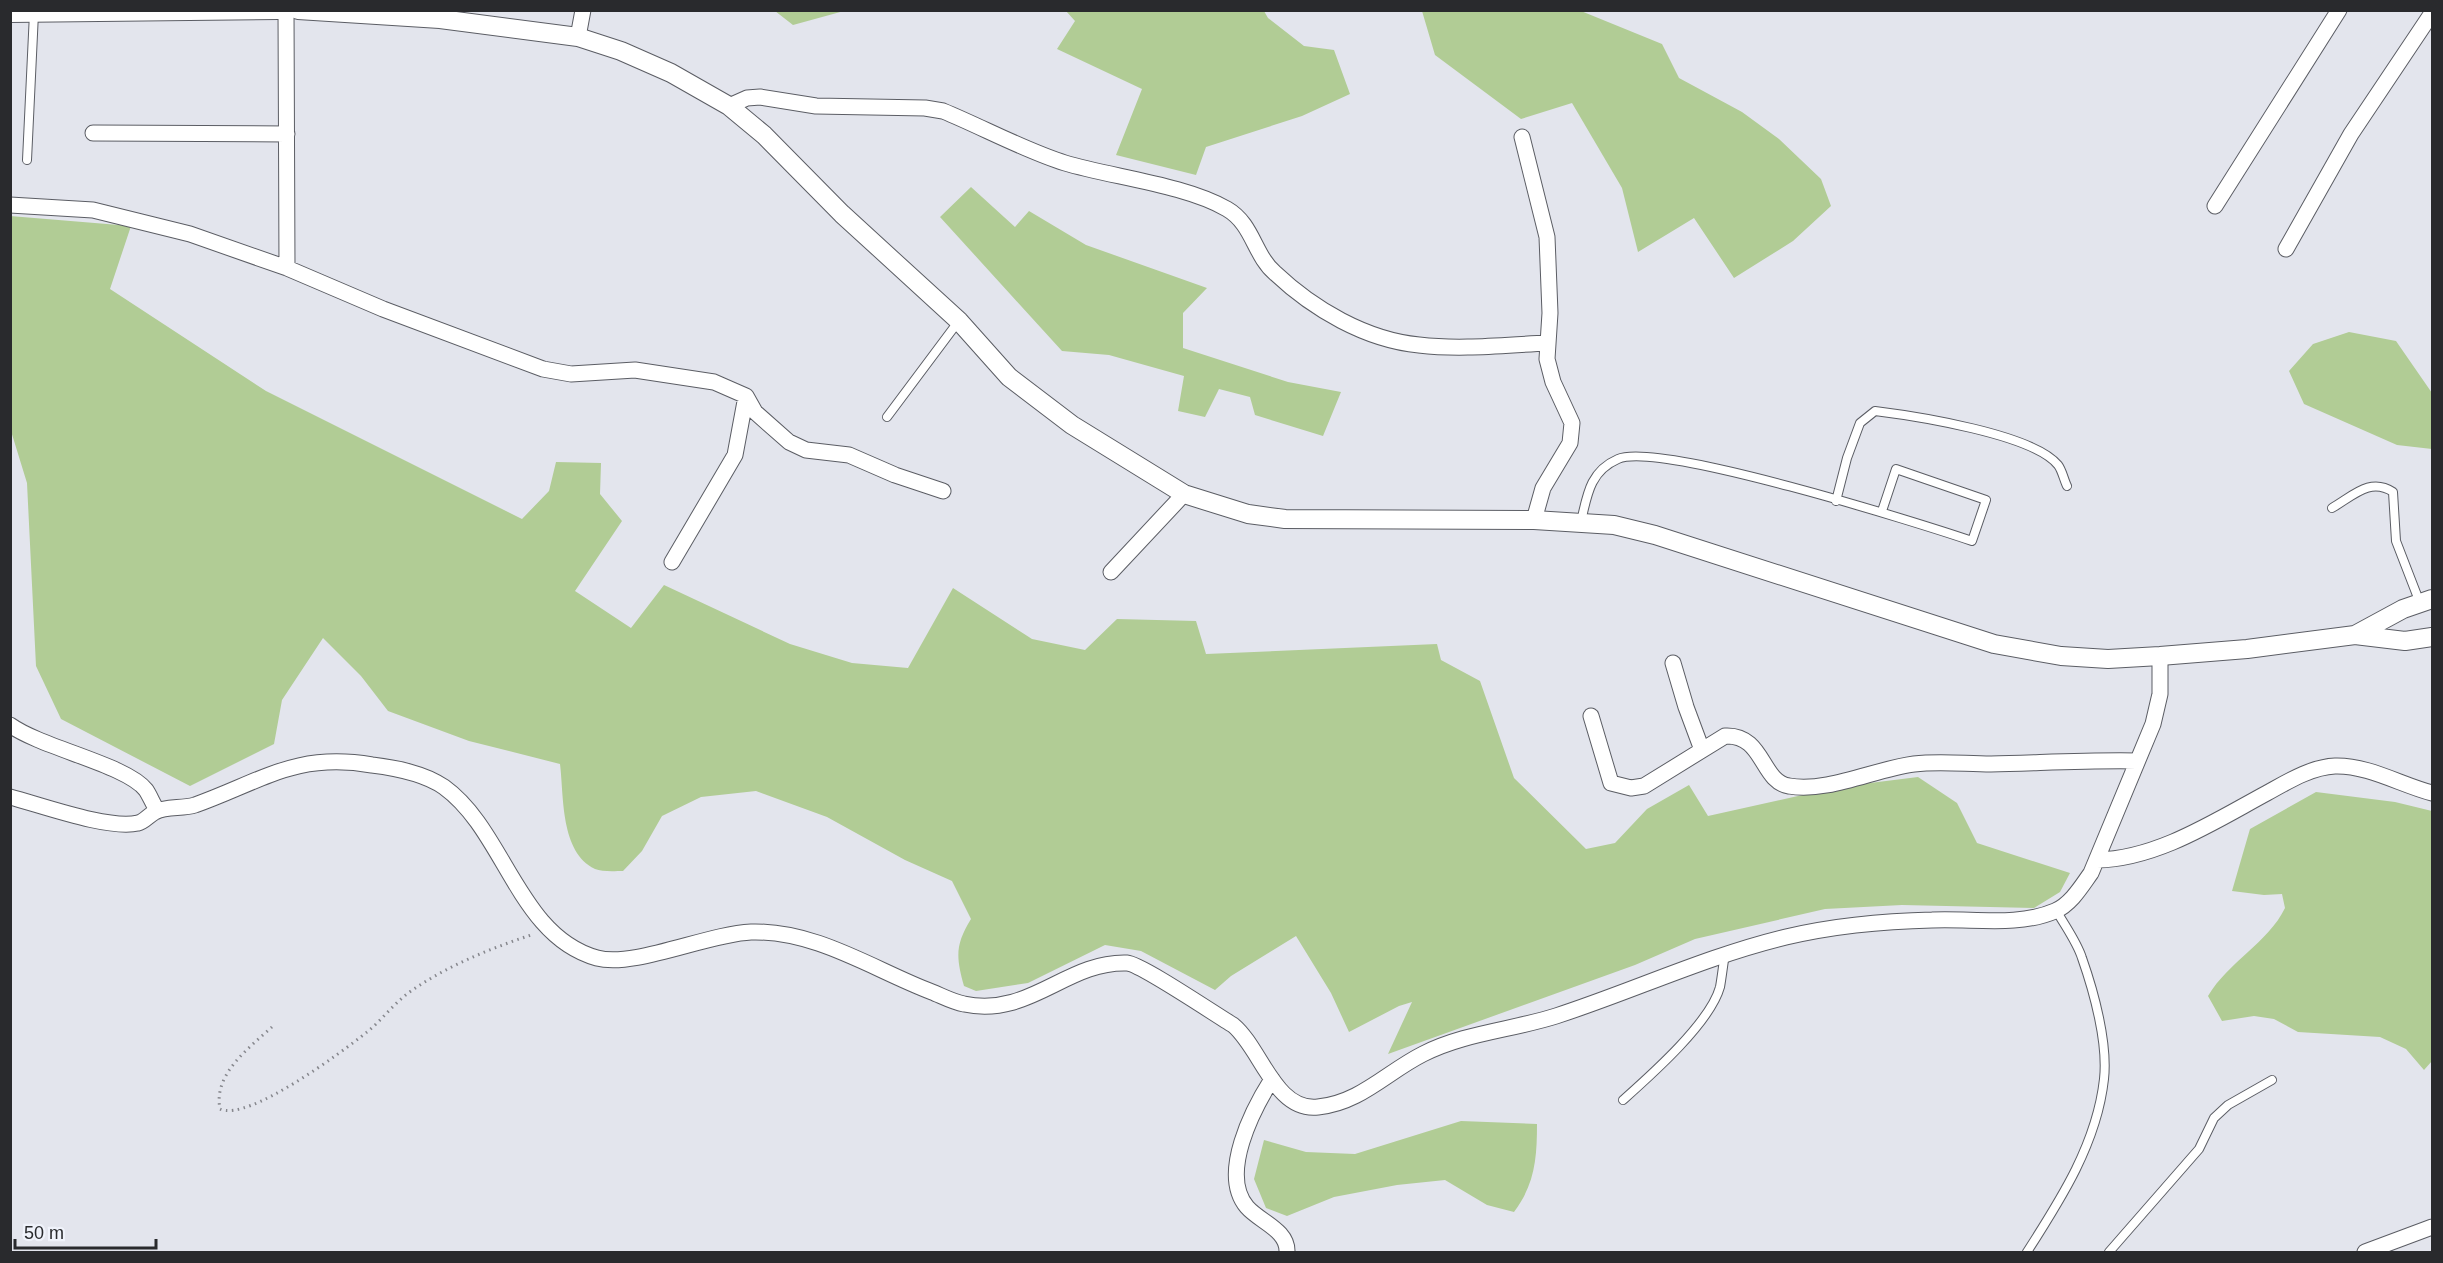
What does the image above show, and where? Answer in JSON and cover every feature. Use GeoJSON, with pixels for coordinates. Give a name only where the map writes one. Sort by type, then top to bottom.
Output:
{"type":"FeatureCollection","features":[{"type":"Feature","properties":{"kind":"street"},"geometry":{"type":"LineString","coordinates":[[10,13],[279,10]]}},
{"type":"Feature","properties":{"kind":"street"},"geometry":{"type":"LineString","coordinates":[[285,10],[287,268]]}},
{"type":"Feature","properties":{"kind":"street"},"geometry":{"type":"LineString","coordinates":[[298,10],[348,11],[440,19],[578,37],[621,51],[671,73],[729,106],[764,135],[842,214],[959,321],[1018,384],[1072,425],[1184,494],[1248,514],[1285,519],[1534,520],[1614,525],[1655,535],[1994,644],[2061,656],[2108,659],[2160,656],[2247,649],[2355,635],[2406,640],[2433,637]]}},
{"type":"Feature","properties":{"kind":"street"},"geometry":{"type":"LineString","coordinates":[[578,37],[583,10]]}},
{"type":"Feature","properties":{"kind":"street"},"geometry":{"type":"LineString","coordinates":[[2215,206],[2339,10]]}},
{"type":"Feature","properties":{"kind":"street"},"geometry":{"type":"LineString","coordinates":[[2286,249],[2351,134],[2433,13]]}},
{"type":"Feature","properties":{"kind":"street"},"geometry":{"type":"LineString","coordinates":[[729,106],[747,98],[760,97],[816,106],[925,108],[943,111],[1063,162],[1194,195],[1226,208],[1248,227],[1267,267],[1302,298],[1338,318],[1387,339],[1418,345],[1459,347],[1546,343]]}},
{"type":"Feature","properties":{"kind":"street"},"geometry":{"type":"LineString","coordinates":[[93,133],[287,134]]}},
{"type":"Feature","properties":{"kind":"street"},"geometry":{"type":"LineString","coordinates":[[1522,137],[1547,237],[1550,313],[1546,343],[1553,382],[1572,423],[1569,443],[1543,488],[1534,520]]}},
{"type":"Feature","properties":{"kind":"street"},"geometry":{"type":"LineString","coordinates":[[10,205],[93,210],[190,234],[287,268],[383,309],[543,369],[571,374],[635,370],[714,382],[746,396],[755,412],[767,424],[806,450],[849,455],[894,475],[943,491]]}},
{"type":"Feature","properties":{"kind":"street"},"geometry":{"type":"LineString","coordinates":[[672,562],[735,455],[746,396]]}},
{"type":"Feature","properties":{"kind":"street"},"geometry":{"type":"LineString","coordinates":[[1111,572],[1184,494]]}},
{"type":"Feature","properties":{"kind":"street"},"geometry":{"type":"LineString","coordinates":[[2355,635],[2426,601]]}},
{"type":"Feature","properties":{"kind":"street"},"geometry":{"type":"LineString","coordinates":[[10,797],[107,822],[139,823],[157,810],[184,808],[295,765],[325,761],[369,764],[411,772],[442,786],[463,804],[486,834],[525,900],[550,928],[576,950],[598,958],[619,960],[705,939],[753,932],[810,939],[894,978],[964,1004],[974,1005],[1012,1005],[1086,969],[1130,963],[1239,1030],[1280,1093],[1316,1108],[1348,1101],[1424,1054],[1464,1039],[1554,1016],[1725,954],[1786,937],[1827,929],[1930,920],[2020,920],[2056,910],[2076,895],[2097,860],[2153,724],[2158,704],[2160,656]]}},
{"type":"Feature","properties":{"kind":"street"},"geometry":{"type":"LineString","coordinates":[[1673,663],[1702,750]]}},
{"type":"Feature","properties":{"kind":"street"},"geometry":{"type":"LineString","coordinates":[[1591,716],[1611,783],[1618,787],[1644,786],[1725,736],[1735,736],[1745,740],[1777,780],[1787,786],[1828,784],[1912,764],[1940,762],[2137,761]]}},
{"type":"Feature","properties":{"kind":"street"},"geometry":{"type":"LineString","coordinates":[[10,725],[28,736],[125,776],[145,788],[157,810]]}},
{"type":"Feature","properties":{"kind":"street"},"geometry":{"type":"LineString","coordinates":[[2097,860],[2123,860],[2203,827],[2287,782],[2317,770],[2336,766],[2355,769],[2433,793]]}},
{"type":"Feature","properties":{"kind":"street"},"geometry":{"type":"LineString","coordinates":[[1272,1079],[1257,1102],[1240,1144],[1238,1191],[1246,1205],[1281,1234],[1288,1243],[1287,1252]]}},
{"type":"Feature","properties":{"kind":"street"},"geometry":{"type":"LineString","coordinates":[[2365,1252],[2433,1227]]}},
{"type":"Feature","properties":{"kind":"lane"},"geometry":{"type":"LineString","coordinates":[[27,160],[34,13]]}},
{"type":"Feature","properties":{"kind":"lane"},"geometry":{"type":"LineString","coordinates":[[887,417],[959,321]]}},
{"type":"Feature","properties":{"kind":"lane"},"geometry":{"type":"LineString","coordinates":[[1836,501],[1847,458],[1860,423],[1875,411],[1917,417],[2020,442],[2048,456],[2059,466],[2067,486]]}},
{"type":"Feature","properties":{"kind":"lane"},"geometry":{"type":"LineString","coordinates":[[1581,522],[1590,484],[1602,466],[1621,457],[1683,463],[1749,476],[1836,501],[1882,511],[1972,541],[1986,500],[1896,469],[1882,511]]}},
{"type":"Feature","properties":{"kind":"lane"},"geometry":{"type":"LineString","coordinates":[[2332,508],[2373,484],[2384,486],[2393,492],[2397,541],[2426,601]]}},
{"type":"Feature","properties":{"kind":"lane"},"geometry":{"type":"LineString","coordinates":[[2026,1252],[2067,1187],[2086,1146],[2104,1078],[2100,1022],[2082,957],[2056,910]]}},
{"type":"Feature","properties":{"kind":"lane"},"geometry":{"type":"LineString","coordinates":[[1623,1100],[1657,1070],[1711,1005],[1719,988],[1725,954]]}},
{"type":"Feature","properties":{"kind":"lane"},"geometry":{"type":"LineString","coordinates":[[2109,1252],[2199,1149],[2214,1118],[2228,1105],[2272,1080]]}},
{"type":"Feature","properties":{"kind":"path"},"geometry":{"type":"LineString","coordinates":[[272,1027],[238,1058],[224,1080],[217,1095],[220,1109],[227,1112],[243,1110],[277,1094],[368,1031],[410,992],[463,961],[550,928]]}},
{"type":"Feature","properties":{"kind":"green space"},"geometry":{"type":"Polygon","coordinates":[[[775,11],[844,11],[793,25],[775,11]]]}},
{"type":"Feature","properties":{"kind":"green space"},"geometry":{"type":"Polygon","coordinates":[[[1066,11],[1264,11],[1268,18],[1304,46],[1334,50],[1350,94],[1302,116],[1206,147],[1196,175],[1116,155],[1142,89],[1057,49],[1075,21],[1066,11]]]}},
{"type":"Feature","properties":{"kind":"green space"},"geometry":{"type":"Polygon","coordinates":[[[1422,11],[1581,11],[1662,44],[1679,78],[1742,112],[1779,139],[1821,179],[1831,206],[1793,241],[1734,278],[1694,218],[1638,252],[1622,188],[1572,103],[1521,119],[1435,55],[1422,11]]]}},
{"type":"Feature","properties":{"kind":"green space"},"geometry":{"type":"Polygon","coordinates":[[[971,187],[1015,227],[1029,211],[1086,245],[1207,288],[1183,313],[1183,348],[1288,382],[1341,392],[1323,436],[1255,415],[1250,397],[1219,389],[1205,417],[1178,411],[1184,376],[1109,355],[1062,351],[940,217],[971,187]]]}},
{"type":"Feature","properties":{"kind":"green space"},"geometry":{"type":"Polygon","coordinates":[[[10,216],[131,226],[110,289],[266,391],[522,519],[549,491],[556,462],[601,463],[600,494],[622,521],[575,591],[631,628],[664,585],[790,644],[852,663],[908,668],[953,588],[1032,639],[1085,650],[1117,619],[1196,621],[1206,654],[1437,644],[1441,660],[1480,681],[1514,778],[1586,849],[1615,843],[1647,809],[1689,785],[1708,816],[1838,787],[1918,777],[1957,803],[1977,843],[2070,873],[2060,892],[2034,908],[1902,905],[1825,909],[1695,939],[1635,965],[1388,1054],[1412,1002],[1399,1006],[1349,1032],[1331,993],[1296,936],[1231,976],[1215,990],[1141,951],[1105,945],[1028,983],[976,991],[964,986],[961,976],[958,951],[962,936],[971,919],[952,881],[905,860],[827,817],[756,791],[701,797],[662,816],[642,851],[623,871],[595,869],[575,850],[570,837],[566,822],[560,764],[469,741],[388,711],[361,676],[323,638],[282,700],[274,744],[190,786],[61,719],[36,666],[27,483],[11,431],[10,216]]]}},
{"type":"Feature","properties":{"kind":"green space"},"geometry":{"type":"Polygon","coordinates":[[[2349,332],[2396,341],[2432,393],[2432,449],[2397,445],[2304,404],[2289,371],[2313,344],[2349,332]]]}},
{"type":"Feature","properties":{"kind":"green space"},"geometry":{"type":"Polygon","coordinates":[[[2316,792],[2395,802],[2432,811],[2432,1061],[2424,1070],[2406,1049],[2380,1037],[2298,1032],[2274,1019],[2254,1016],[2222,1021],[2208,996],[2226,972],[2269,932],[2285,908],[2282,894],[2264,895],[2232,891],[2250,829],[2316,792]]]}},
{"type":"Feature","properties":{"kind":"green space"},"geometry":{"type":"Polygon","coordinates":[[[1461,1121],[1537,1124],[1531,1181],[1514,1212],[1487,1205],[1445,1180],[1397,1185],[1334,1197],[1287,1216],[1266,1208],[1254,1179],[1264,1140],[1306,1152],[1355,1154],[1461,1121]]]}}]}
